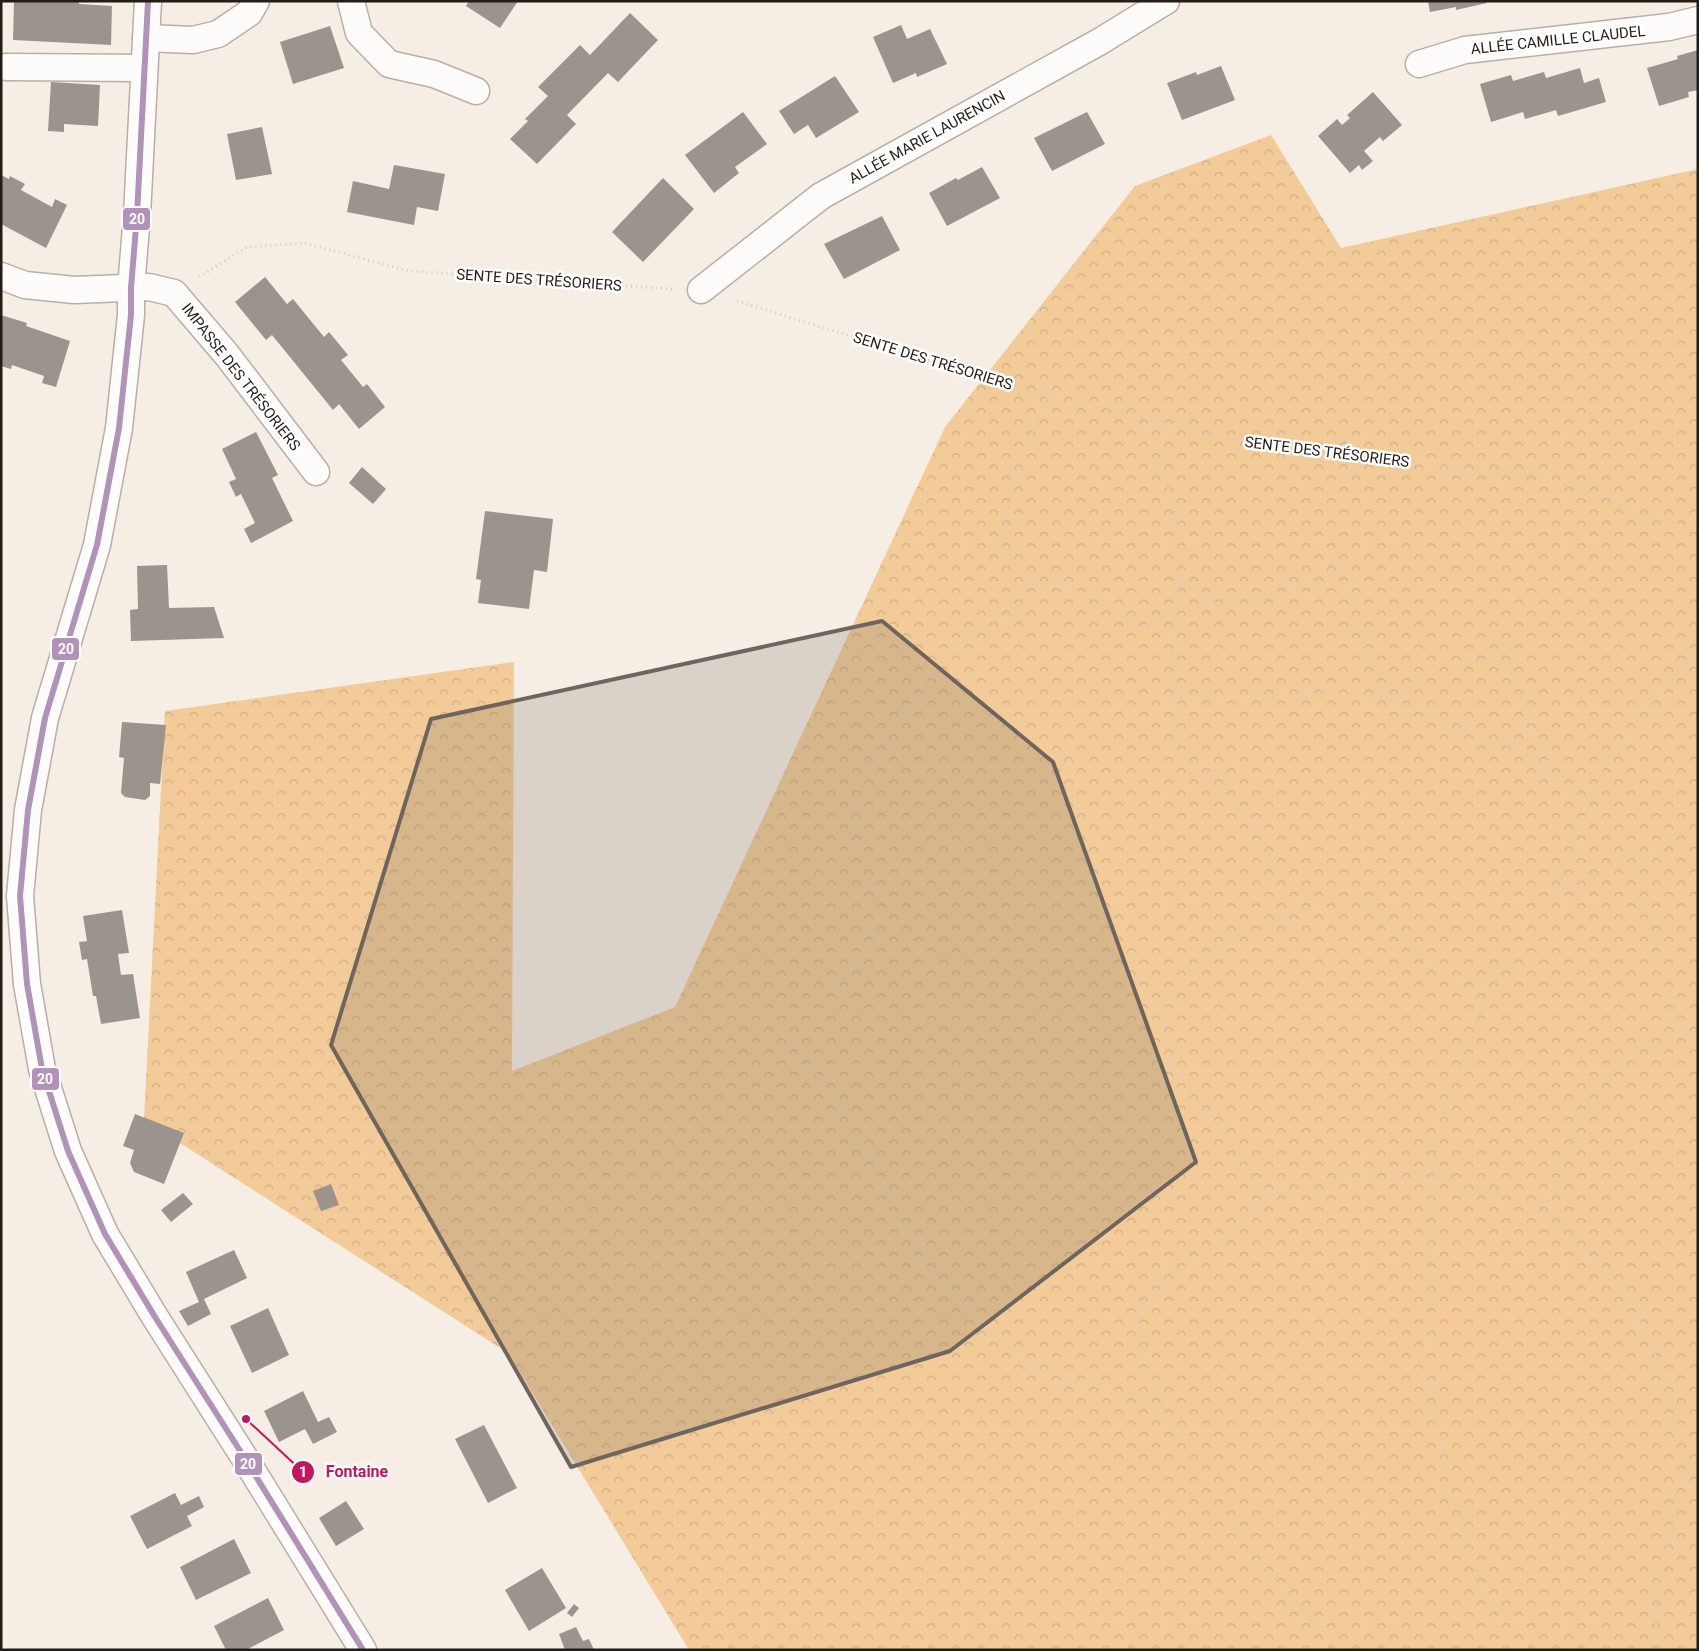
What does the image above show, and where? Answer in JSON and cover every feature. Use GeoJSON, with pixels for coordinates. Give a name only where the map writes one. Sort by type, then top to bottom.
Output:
{"type":"FeatureCollection","features":[{"type":"Feature","properties":{"kind":"street"},"geometry":{"type":"LineString","coordinates":[[148,1],[131,315],[119,428],[97,545],[45,718],[28,810],[20,896],[27,984],[42,1069],[68,1151],[105,1234],[155,1318],[244,1457],[363,1650]]}},
{"type":"Feature","properties":{"kind":"street"},"geometry":{"type":"LineString","coordinates":[[146,38],[193,40],[218,34],[249,12],[256,1]]}},
{"type":"Feature","properties":{"kind":"street"},"geometry":{"type":"LineString","coordinates":[[351,1],[359,33],[389,64],[434,74],[476,90]]}},
{"type":"Feature","properties":{"kind":"street","name":"ALLÉE MARIE LAURENCIN"},"geometry":{"type":"LineString","coordinates":[[701,290],[821,196],[1091,47],[1166,1]]}},
{"type":"Feature","properties":{"kind":"street","name":"ALLÉE CAMILLE CLAUDEL"},"geometry":{"type":"LineString","coordinates":[[1419,64],[1465,50],[1669,28],[1698,20]]}},
{"type":"Feature","properties":{"kind":"street"},"geometry":{"type":"LineString","coordinates":[[6,67],[144,68]]}},
{"type":"Feature","properties":{"kind":"street","name":"IMPASSE DES TRÉSORIERS"},"geometry":{"type":"LineString","coordinates":[[1,276],[25,285],[64,289],[149,287],[174,293],[227,355],[316,472]]}},
{"type":"Feature","properties":{"kind":"path","name":"SENTE DES TRÉSORIERS"},"geometry":{"type":"LineString","coordinates":[[174,293],[247,247],[304,243],[410,271],[701,290],[996,381],[1150,420],[1259,446],[1545,478],[1698,532]]}},
{"type":"Feature","properties":{"kind":"path"},"geometry":{"type":"LineString","coordinates":[[1049,394],[1017,474],[1001,542],[1027,584],[1021,605],[957,643],[866,768],[847,851],[886,916],[854,970],[806,1004],[790,1034],[864,1145],[900,1219],[944,1285],[976,1322],[1018,1356],[1055,1378],[1088,1387],[1156,1397]]}},
{"type":"Feature","properties":{"kind":"path"},"geometry":{"type":"LineString","coordinates":[[1150,420],[1186,549],[1171,640],[1180,754],[1223,781],[1271,855],[1287,916]]}},
{"type":"Feature","properties":{"kind":"path"},"geometry":{"type":"LineString","coordinates":[[1180,585],[1229,609],[1341,569],[1368,660],[1393,698]]}},
{"type":"Feature","properties":{"kind":"path"},"geometry":{"type":"LineString","coordinates":[[1027,584],[1075,591],[1142,627],[1175,611]]}},
{"type":"Feature","properties":{"kind":"path"},"geometry":{"type":"LineString","coordinates":[[1508,1650],[1496,1626],[1453,1494],[1429,1378],[1432,1175],[1443,1121],[1488,992],[1556,892],[1605,763],[1698,644]]}},
{"type":"Feature","properties":{"kind":"path"},"geometry":{"type":"LineString","coordinates":[[1393,698],[1451,665],[1510,652],[1513,683],[1553,774]]}},
{"type":"Feature","properties":{"kind":"path"},"geometry":{"type":"LineString","coordinates":[[1174,692],[1226,705],[1308,689],[1393,698],[1451,728],[1520,750],[1590,801]]}},
{"type":"Feature","properties":{"kind":"path"},"geometry":{"type":"LineString","coordinates":[[1556,892],[1698,829]]}},
{"type":"Feature","properties":{"kind":"path"},"geometry":{"type":"LineString","coordinates":[[1632,859],[1682,1026],[1690,1046],[1698,1055]]}},
{"type":"Feature","properties":{"kind":"path"},"geometry":{"type":"LineString","coordinates":[[1267,1195],[1224,1132],[1172,1067],[1163,1011],[1207,951],[1268,923],[1328,901],[1361,898],[1388,922],[1436,973],[1488,992]]}},
{"type":"Feature","properties":{"kind":"path"},"geometry":{"type":"LineString","coordinates":[[1682,1026],[1698,1034]]}},
{"type":"Feature","properties":{"kind":"path"},"geometry":{"type":"LineString","coordinates":[[1545,1208],[1585,1104],[1631,1050],[1682,1026]]}},
{"type":"Feature","properties":{"kind":"path"},"geometry":{"type":"LineString","coordinates":[[1353,1650],[1322,1631],[1243,1542],[1156,1397],[1136,1312],[1160,1280],[1215,1246],[1267,1195],[1384,1171],[1432,1175],[1545,1208],[1626,1287],[1661,1370],[1689,1463],[1656,1584],[1656,1650]]}},
{"type":"Feature","properties":{"kind":"path"},"geometry":{"type":"LineString","coordinates":[[1689,1463],[1698,1463]]}},
{"type":"Feature","properties":{"kind":"highlighted area"},"geometry":{"type":"Polygon","coordinates":[[[882,621],[1053,762],[1196,1162],[950,1351],[571,1467],[331,1045],[431,719],[882,621]]]}},
{"type":"Feature","properties":{"kind":"green space"},"geometry":{"type":"Polygon","coordinates":[[[1271,135],[1341,248],[1698,169],[1698,1650],[689,1650],[508,1353],[144,1120],[165,711],[514,662],[512,1071],[675,1007],[945,427],[1135,186],[1271,135]]]}},
{"type":"Feature","properties":{"kind":"building"},"geometry":{"type":"Polygon","coordinates":[[[14,1],[79,1],[79,4],[112,6],[111,45],[13,40],[14,1]]]}},
{"type":"Feature","properties":{"kind":"building"},"geometry":{"type":"Polygon","coordinates":[[[469,1],[518,1],[500,28],[466,6],[469,1]]]}},
{"type":"Feature","properties":{"kind":"building"},"geometry":{"type":"Polygon","coordinates":[[[1428,1],[1486,1],[1487,3],[1456,10],[1456,7],[1430,12],[1428,1]]]}},
{"type":"Feature","properties":{"kind":"building"},"geometry":{"type":"Polygon","coordinates":[[[630,13],[658,40],[618,82],[608,73],[567,115],[576,124],[537,164],[510,139],[528,121],[525,119],[548,96],[538,87],[580,45],[590,55],[630,13]]]}},
{"type":"Feature","properties":{"kind":"building"},"geometry":{"type":"Polygon","coordinates":[[[901,25],[907,39],[930,29],[947,64],[917,77],[916,73],[893,83],[873,37],[901,25]]]}},
{"type":"Feature","properties":{"kind":"building"},"geometry":{"type":"Polygon","coordinates":[[[330,26],[344,68],[293,84],[280,42],[330,26]]]}},
{"type":"Feature","properties":{"kind":"building"},"geometry":{"type":"Polygon","coordinates":[[[1698,50],[1698,90],[1688,92],[1689,97],[1659,106],[1647,68],[1678,59],[1677,56],[1698,50]]]}},
{"type":"Feature","properties":{"kind":"building"},"geometry":{"type":"Polygon","coordinates":[[[1221,66],[1235,100],[1182,120],[1167,83],[1196,72],[1197,75],[1221,66]]]}},
{"type":"Feature","properties":{"kind":"building"},"geometry":{"type":"Polygon","coordinates":[[[1580,68],[1584,83],[1599,78],[1606,102],[1558,116],[1556,110],[1525,119],[1523,112],[1491,122],[1480,84],[1511,75],[1513,81],[1544,72],[1546,78],[1580,68]]]}},
{"type":"Feature","properties":{"kind":"building"},"geometry":{"type":"Polygon","coordinates":[[[835,76],[859,112],[816,138],[808,125],[794,134],[779,111],[835,76]]]}},
{"type":"Feature","properties":{"kind":"building"},"geometry":{"type":"Polygon","coordinates":[[[51,82],[100,85],[98,126],[64,124],[64,132],[48,131],[51,82]]]}},
{"type":"Feature","properties":{"kind":"building"},"geometry":{"type":"Polygon","coordinates":[[[1373,92],[1402,125],[1383,141],[1380,137],[1364,151],[1373,161],[1362,170],[1359,165],[1350,173],[1318,136],[1337,119],[1342,125],[1350,118],[1347,115],[1373,92]]]}},
{"type":"Feature","properties":{"kind":"building"},"geometry":{"type":"Polygon","coordinates":[[[743,112],[767,144],[735,167],[739,173],[714,193],[685,155],[743,112]]]}},
{"type":"Feature","properties":{"kind":"building"},"geometry":{"type":"Polygon","coordinates":[[[1087,112],[1105,144],[1052,171],[1034,138],[1087,112]]]}},
{"type":"Feature","properties":{"kind":"building"},"geometry":{"type":"Polygon","coordinates":[[[262,127],[272,174],[236,180],[227,134],[262,127]]]}},
{"type":"Feature","properties":{"kind":"building"},"geometry":{"type":"Polygon","coordinates":[[[394,165],[445,174],[438,211],[417,207],[414,225],[347,212],[353,181],[389,189],[394,165]]]}},
{"type":"Feature","properties":{"kind":"building"},"geometry":{"type":"Polygon","coordinates":[[[982,167],[1000,198],[947,226],[929,193],[956,178],[958,180],[982,167]]]}},
{"type":"Feature","properties":{"kind":"building"},"geometry":{"type":"Polygon","coordinates":[[[1,175],[9,179],[10,176],[25,184],[21,190],[52,207],[55,199],[67,205],[46,248],[1,224],[1,175]]]}},
{"type":"Feature","properties":{"kind":"building"},"geometry":{"type":"Polygon","coordinates":[[[663,178],[694,209],[643,262],[612,232],[663,178]]]}},
{"type":"Feature","properties":{"kind":"building"},"geometry":{"type":"Polygon","coordinates":[[[882,216],[900,250],[844,279],[824,244],[882,216]]]}},
{"type":"Feature","properties":{"kind":"building"},"geometry":{"type":"Polygon","coordinates":[[[265,277],[287,304],[293,299],[324,337],[329,332],[348,355],[341,360],[363,387],[367,384],[385,407],[359,429],[339,404],[333,410],[272,335],[266,340],[235,302],[265,277]]]}},
{"type":"Feature","properties":{"kind":"building"},"geometry":{"type":"Polygon","coordinates":[[[1,315],[27,323],[26,326],[70,341],[56,387],[42,383],[44,376],[12,365],[11,369],[1,366],[1,315]]]}},
{"type":"Feature","properties":{"kind":"building"},"geometry":{"type":"Polygon","coordinates":[[[256,432],[278,475],[272,478],[293,521],[251,543],[244,529],[255,523],[241,494],[236,497],[229,482],[236,479],[222,449],[256,432]]]}},
{"type":"Feature","properties":{"kind":"building"},"geometry":{"type":"Polygon","coordinates":[[[362,467],[386,489],[373,504],[349,483],[362,467]]]}},
{"type":"Feature","properties":{"kind":"building"},"geometry":{"type":"Polygon","coordinates":[[[485,511],[553,519],[547,572],[534,570],[529,609],[478,603],[481,580],[476,579],[485,511]]]}},
{"type":"Feature","properties":{"kind":"building"},"geometry":{"type":"Polygon","coordinates":[[[167,565],[169,608],[214,607],[224,638],[131,641],[130,610],[138,609],[137,566],[167,565]]]}},
{"type":"Feature","properties":{"kind":"building"},"geometry":{"type":"Polygon","coordinates":[[[122,722],[166,725],[160,784],[150,783],[150,796],[145,800],[125,797],[121,793],[124,758],[119,757],[122,722]]]}},
{"type":"Feature","properties":{"kind":"building"},"geometry":{"type":"Polygon","coordinates":[[[122,910],[129,953],[118,954],[121,975],[133,974],[140,1018],[101,1024],[96,996],[93,996],[87,959],[82,960],[79,942],[87,941],[83,916],[122,910]]]}},
{"type":"Feature","properties":{"kind":"building"},"geometry":{"type":"Polygon","coordinates":[[[135,1114],[184,1133],[164,1184],[134,1172],[130,1163],[134,1150],[123,1146],[135,1114]]]}},
{"type":"Feature","properties":{"kind":"building"},"geometry":{"type":"Polygon","coordinates":[[[331,1184],[339,1205],[321,1211],[313,1191],[331,1184]]]}},
{"type":"Feature","properties":{"kind":"building"},"geometry":{"type":"Polygon","coordinates":[[[183,1193],[193,1204],[171,1222],[161,1210],[183,1193]]]}},
{"type":"Feature","properties":{"kind":"building"},"geometry":{"type":"Polygon","coordinates":[[[234,1250],[247,1278],[204,1299],[211,1314],[188,1326],[179,1311],[199,1302],[186,1272],[234,1250]]]}},
{"type":"Feature","properties":{"kind":"building"},"geometry":{"type":"Polygon","coordinates":[[[268,1308],[289,1355],[252,1373],[230,1326],[268,1308]]]}},
{"type":"Feature","properties":{"kind":"building"},"geometry":{"type":"Polygon","coordinates":[[[303,1391],[318,1422],[329,1417],[337,1432],[313,1444],[305,1429],[279,1442],[264,1411],[303,1391]]]}},
{"type":"Feature","properties":{"kind":"building"},"geometry":{"type":"Polygon","coordinates":[[[484,1425],[517,1488],[488,1503],[455,1439],[484,1425]]]}},
{"type":"Feature","properties":{"kind":"building"},"geometry":{"type":"Polygon","coordinates":[[[175,1493],[181,1505],[199,1496],[204,1507],[187,1516],[192,1526],[147,1549],[130,1516],[175,1493]]]}},
{"type":"Feature","properties":{"kind":"building"},"geometry":{"type":"Polygon","coordinates":[[[346,1501],[364,1529],[336,1546],[319,1518],[346,1501]]]}},
{"type":"Feature","properties":{"kind":"building"},"geometry":{"type":"Polygon","coordinates":[[[234,1539],[251,1573],[196,1600],[180,1567],[234,1539]]]}},
{"type":"Feature","properties":{"kind":"building"},"geometry":{"type":"Polygon","coordinates":[[[542,1568],[566,1608],[529,1631],[505,1590],[542,1568]]]}},
{"type":"Feature","properties":{"kind":"building"},"geometry":{"type":"Polygon","coordinates":[[[268,1598],[284,1630],[246,1650],[226,1650],[214,1626],[268,1598]]]}},
{"type":"Feature","properties":{"kind":"building"},"geometry":{"type":"Polygon","coordinates":[[[574,1604],[579,1608],[572,1617],[567,1613],[574,1604]]]}},
{"type":"Feature","properties":{"kind":"building"},"geometry":{"type":"Polygon","coordinates":[[[576,1627],[583,1641],[589,1639],[594,1650],[565,1650],[559,1634],[576,1627]]]}},
{"type":"Feature","properties":{"kind":"transit line","name":"20"},"geometry":{"type":"LineString","coordinates":[[148,1],[131,315],[119,428],[97,545],[45,718],[28,810],[20,896],[27,984],[42,1069],[68,1151],[105,1234],[363,1650]]}},
{"type":"Feature","properties":{"kind":"place","name":"Fontaine"},"geometry":{"type":"Point","coordinates":[246,1419]}}]}
